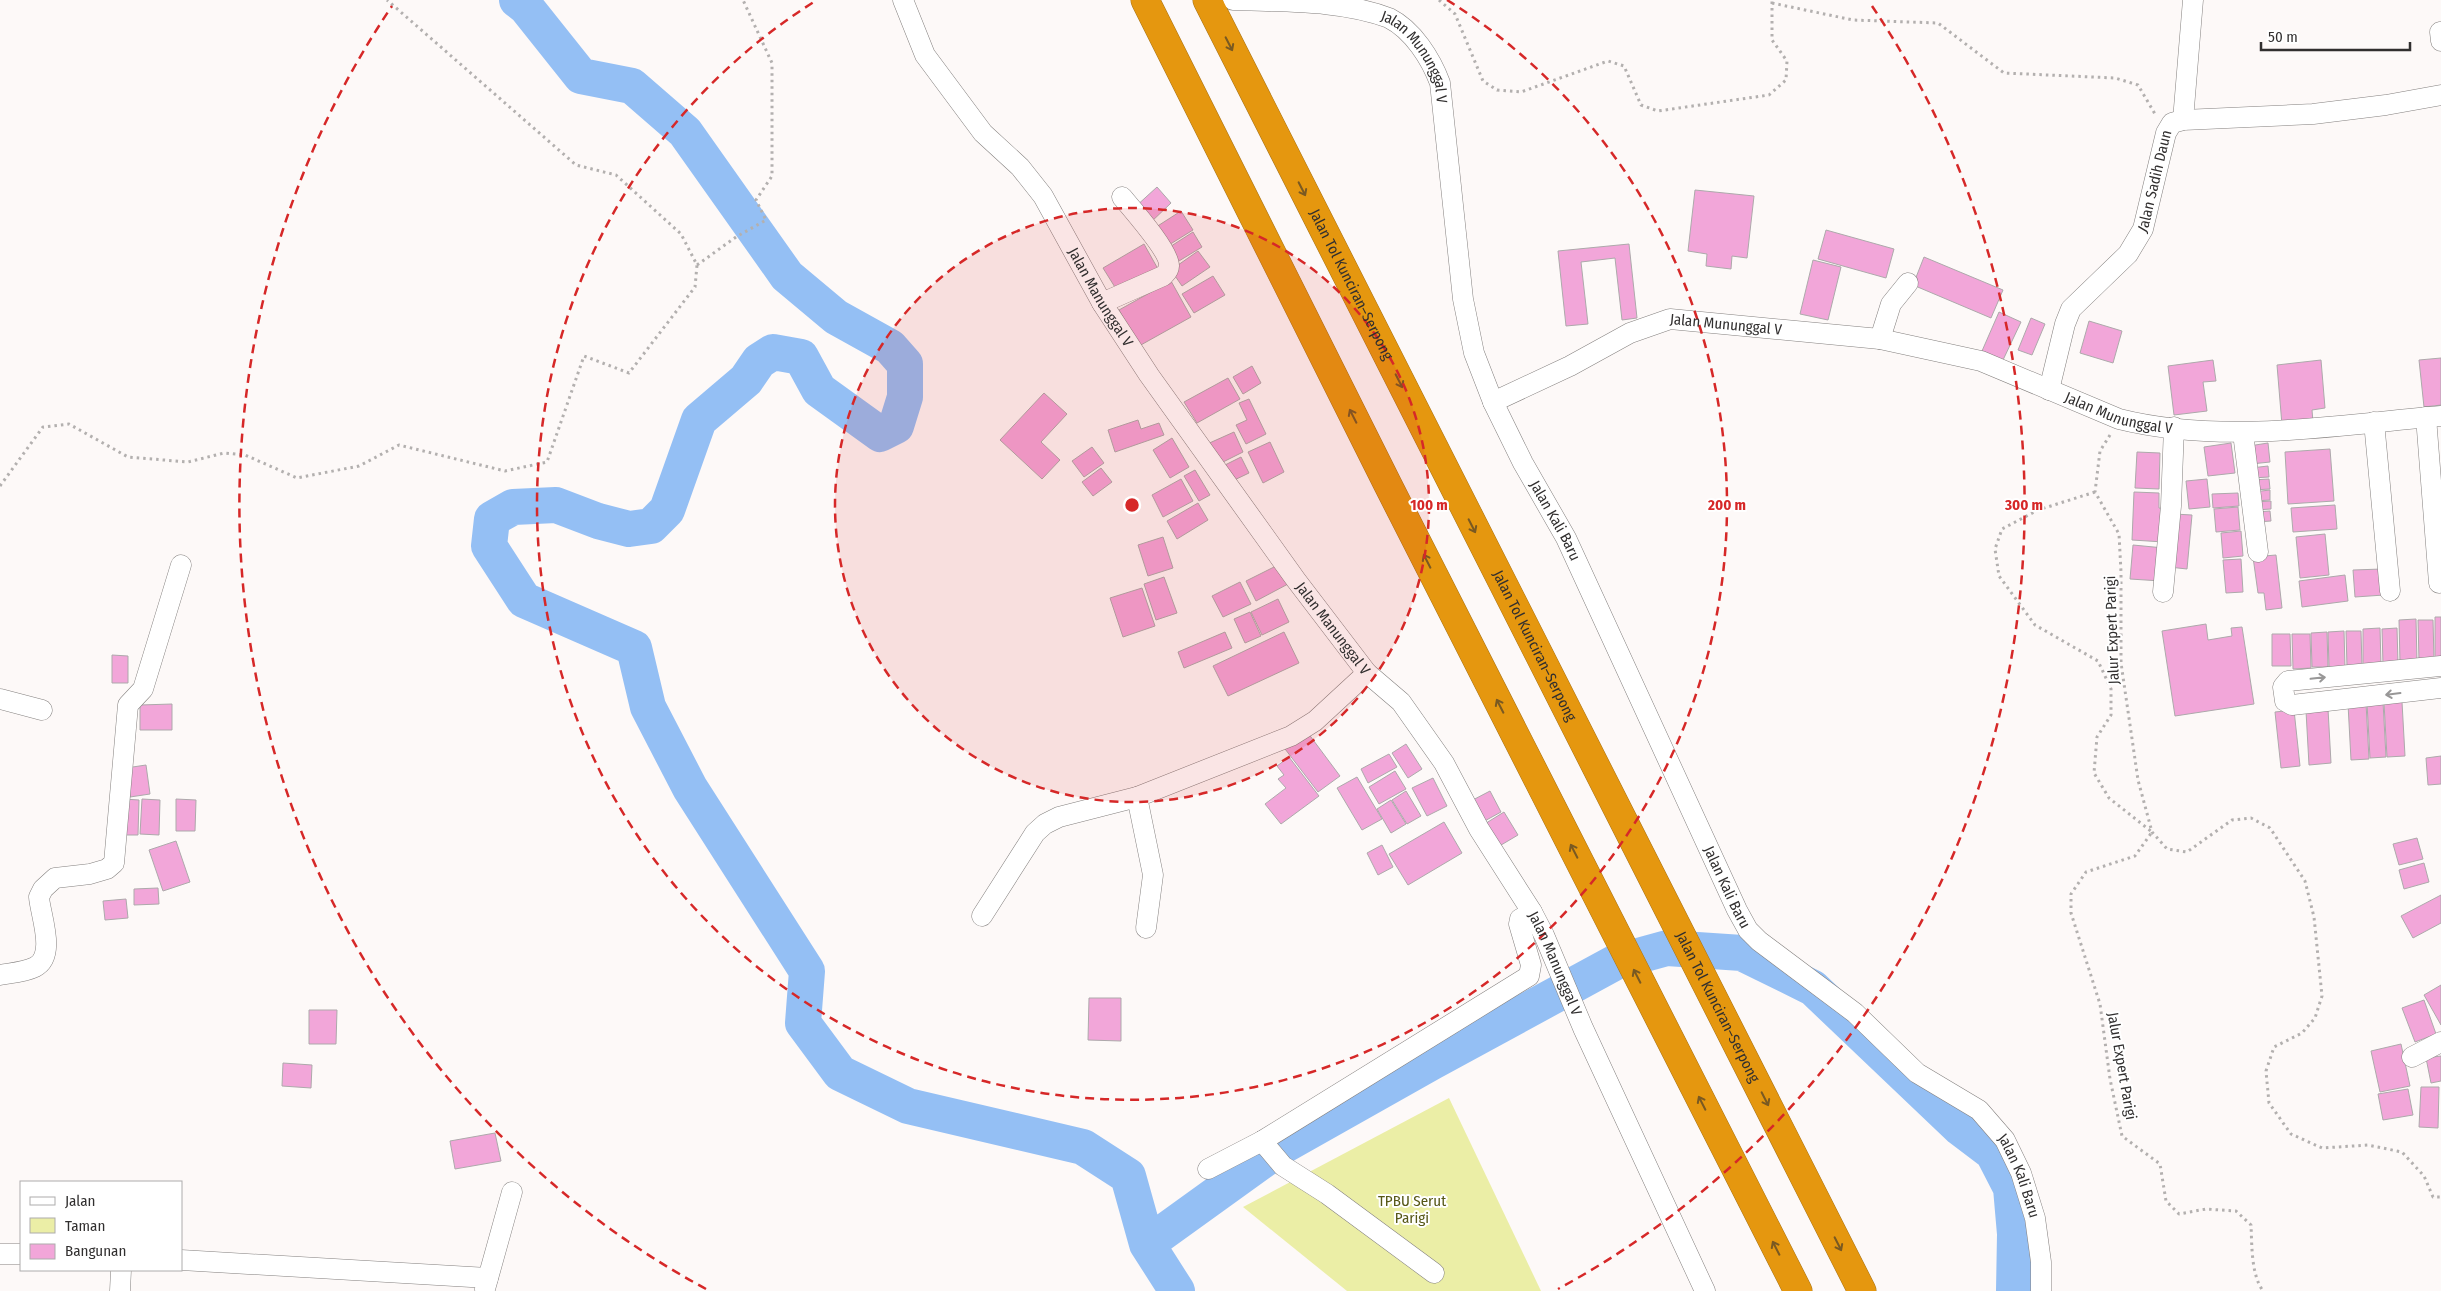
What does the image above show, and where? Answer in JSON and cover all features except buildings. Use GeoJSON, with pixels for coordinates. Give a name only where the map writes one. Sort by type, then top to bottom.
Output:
{"type":"FeatureCollection","features":[{"type":"Feature","properties":{"kind":"highway"},"geometry":{"type":"LineString","coordinates":[[1145,0],[1798,1291]]}},
{"type":"Feature","properties":{"kind":"highway","name":"Jalan Tol Kunciran–Serpong"},"geometry":{"type":"LineString","coordinates":[[1207,0],[1862,1291]]}},
{"type":"Feature","properties":{"kind":"street","name":"Jalan Manunggal V"},"geometry":{"type":"LineString","coordinates":[[903,0],[925,55],[983,133],[1020,167],[1043,196],[1102,303],[1149,376],[1246,511],[1367,673],[1401,702],[1444,763],[1479,829],[1532,912],[1544,936],[1583,1028],[1705,1291]]}},
{"type":"Feature","properties":{"kind":"street","name":"Jalan Mununggal V"},"geometry":{"type":"LineString","coordinates":[[1233,0],[1332,3],[1390,19],[1413,38],[1433,64],[1440,83],[1463,299],[1474,353],[1493,402],[1570,366],[1630,333],[1670,319],[1880,339],[1981,361],[2119,419],[2137,424],[2242,433],[2434,416]]}},
{"type":"Feature","properties":{"kind":"street"},"geometry":{"type":"LineString","coordinates":[[2183,120],[2193,0]]}},
{"type":"Feature","properties":{"kind":"street","name":"Jalan Sadih Daun"},"geometry":{"type":"LineString","coordinates":[[2049,390],[2065,324],[2071,309],[2128,254],[2143,228],[2166,133],[2172,123],[2183,120],[2313,114],[2386,105],[2441,95]]}},
{"type":"Feature","properties":{"kind":"street"},"geometry":{"type":"LineString","coordinates":[[1102,303],[1163,276],[1169,269],[1170,264],[1154,236],[1122,197]]}},
{"type":"Feature","properties":{"kind":"street"},"geometry":{"type":"LineString","coordinates":[[1880,339],[1890,304],[1908,283]]}},
{"type":"Feature","properties":{"kind":"street","name":"Jalan Kali Baru"},"geometry":{"type":"LineString","coordinates":[[1493,402],[1523,463],[1566,538],[1748,930],[1794,969],[1855,1013],[1917,1073],[1979,1110],[2005,1140],[2022,1172],[2035,1218],[2041,1262],[2041,1291]]}},
{"type":"Feature","properties":{"kind":"street"},"geometry":{"type":"LineString","coordinates":[[2434,416],[2439,583]]}},
{"type":"Feature","properties":{"kind":"street"},"geometry":{"type":"LineString","coordinates":[[2374,422],[2390,590]]}},
{"type":"Feature","properties":{"kind":"street"},"geometry":{"type":"LineString","coordinates":[[2163,592],[2172,506],[2174,427]]}},
{"type":"Feature","properties":{"kind":"street"},"geometry":{"type":"LineString","coordinates":[[2242,433],[2258,552]]}},
{"type":"Feature","properties":{"kind":"street"},"geometry":{"type":"LineString","coordinates":[[0,976],[35,967],[42,960],[47,929],[39,897],[48,882],[55,878],[107,869],[114,863],[128,705],[143,689],[181,564]]}},
{"type":"Feature","properties":{"kind":"street"},"geometry":{"type":"LineString","coordinates":[[2441,666],[2288,681],[2283,686],[2285,701],[2292,705],[2441,688]]}},
{"type":"Feature","properties":{"kind":"street"},"geometry":{"type":"LineString","coordinates":[[982,916],[1035,833],[1045,824],[1059,817],[1137,797],[1291,736],[1315,721],[1367,673]]}},
{"type":"Feature","properties":{"kind":"street"},"geometry":{"type":"LineString","coordinates":[[0,699],[42,710]]}},
{"type":"Feature","properties":{"kind":"street"},"geometry":{"type":"LineString","coordinates":[[1137,797],[1152,875],[1146,928]]}},
{"type":"Feature","properties":{"kind":"street"},"geometry":{"type":"LineString","coordinates":[[1208,1169],[1266,1145],[1529,976],[1531,965],[1519,924],[1520,919],[1532,912]]}},
{"type":"Feature","properties":{"kind":"street"},"geometry":{"type":"LineString","coordinates":[[2412,1058],[2441,1042]]}},
{"type":"Feature","properties":{"kind":"street"},"geometry":{"type":"LineString","coordinates":[[1266,1145],[1283,1166],[1327,1194],[1434,1273]]}},
{"type":"Feature","properties":{"kind":"street"},"geometry":{"type":"LineString","coordinates":[[182,1260],[486,1284],[512,1192]]}},
{"type":"Feature","properties":{"kind":"street"},"geometry":{"type":"LineString","coordinates":[[0,1254],[20,1254]]}},
{"type":"Feature","properties":{"kind":"street"},"geometry":{"type":"LineString","coordinates":[[120,1291],[121,1271]]}},
{"type":"Feature","properties":{"kind":"path"},"geometry":{"type":"LineString","coordinates":[[0,486],[43,428],[69,424],[128,457],[188,462],[224,453],[245,455],[297,478],[359,466],[399,444],[505,471],[547,462],[584,356],[629,373],[695,287],[697,265],[681,234],[616,175],[576,165],[387,0]]}},
{"type":"Feature","properties":{"kind":"path"},"geometry":{"type":"LineString","coordinates":[[697,265],[736,237],[766,220],[756,200],[772,176],[772,63],[742,0]]}},
{"type":"Feature","properties":{"kind":"path"},"geometry":{"type":"LineString","coordinates":[[1439,0],[1455,14],[1483,81],[1497,90],[1521,92],[1608,61],[1624,66],[1641,105],[1658,112],[1769,95],[1786,80],[1787,61],[1772,40],[1772,2],[1853,20],[1938,23],[2004,73],[2115,78],[2122,80],[2138,86],[2166,133]]}},
{"type":"Feature","properties":{"kind":"path"},"geometry":{"type":"LineString","coordinates":[[2094,492],[2100,452],[2119,419]]}},
{"type":"Feature","properties":{"kind":"path","name":"Jalur Expert Parigi"},"geometry":{"type":"LineString","coordinates":[[2152,832],[2138,780],[2122,663],[2122,572],[2119,534],[2094,492],[2038,510],[2002,529],[1995,549],[1999,576],[2035,625],[2098,661],[2111,689],[2111,716],[2097,737],[2094,773],[2109,798],[2152,832],[2167,849],[2187,852],[2232,820],[2251,818],[2270,828],[2305,881],[2314,917],[2322,996],[2315,1018],[2302,1034],[2274,1047],[2266,1071],[2268,1103],[2291,1134],[2322,1148],[2368,1145],[2402,1152],[2424,1176],[2433,1197],[2441,1197]]}},
{"type":"Feature","properties":{"kind":"path","name":"Jalur Expert Parigi"},"geometry":{"type":"LineString","coordinates":[[2152,832],[2135,856],[2086,872],[2071,894],[2071,913],[2100,1004],[2110,1080],[2122,1136],[2160,1164],[2166,1201],[2179,1214],[2206,1209],[2236,1211],[2251,1226],[2253,1259],[2259,1286],[2263,1291]]}},
{"type":"Feature","properties":{"kind":"green space","name":"TPBU Serut Parigi"},"geometry":{"type":"Polygon","coordinates":[[[1449,1098],[1541,1291],[1347,1291],[1243,1207],[1449,1098]]]}},
{"type":"Feature","properties":{"kind":"waterway"},"geometry":{"type":"LineString","coordinates":[[517,0],[526,7],[581,76],[632,86],[685,132],[787,276],[836,317],[890,347],[905,364],[905,397],[896,426],[880,434],[819,390],[801,357],[773,352],[759,361],[746,380],[699,420],[667,510],[651,526],[629,529],[598,521],[556,505],[513,507],[492,519],[489,546],[524,600],[634,648],[648,707],[690,788],[807,971],[803,1023],[840,1073],[908,1106],[1083,1147],[1128,1176],[1147,1244],[1283,1146],[1616,962],[1667,948],[1742,953],[1813,988],[1960,1128],[1993,1153],[2011,1188],[2015,1234],[2014,1291]]}},
{"type":"Feature","properties":{"kind":"waterway"},"geometry":{"type":"LineString","coordinates":[[1147,1244],[1177,1291]]}}]}
